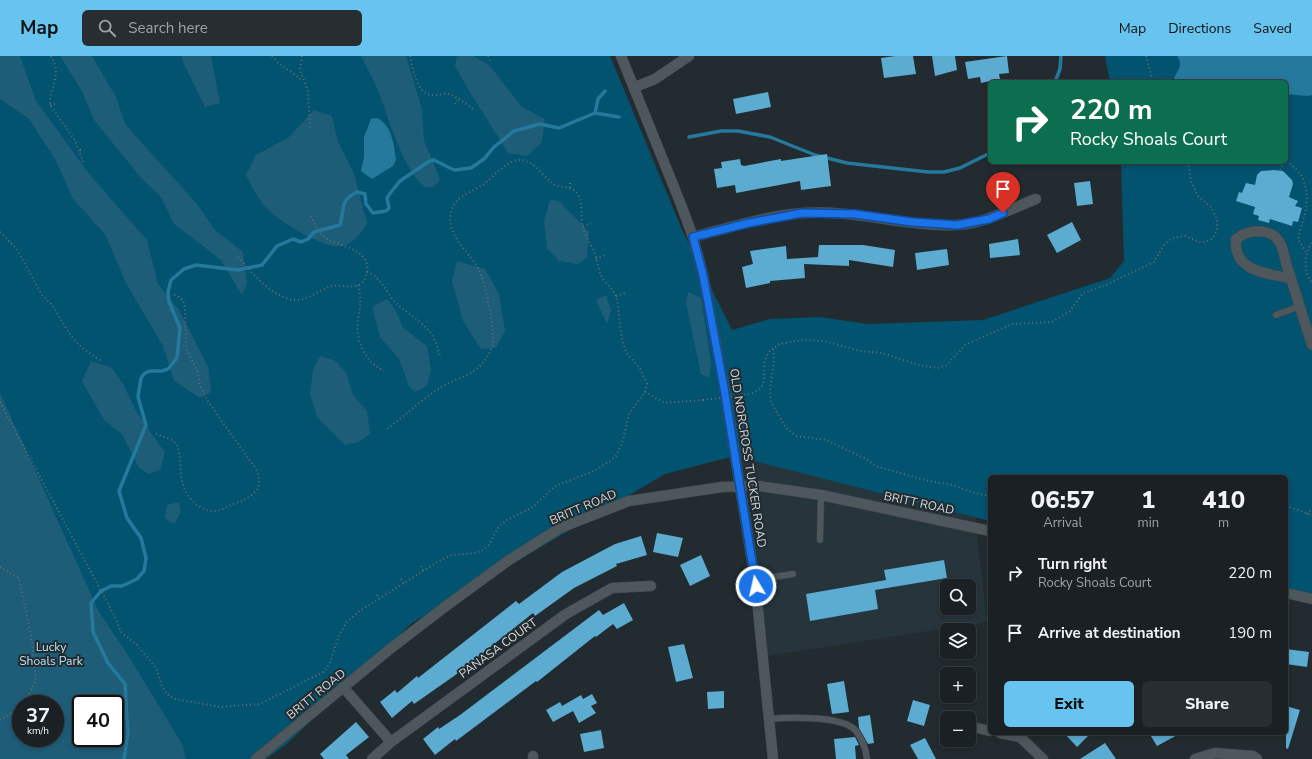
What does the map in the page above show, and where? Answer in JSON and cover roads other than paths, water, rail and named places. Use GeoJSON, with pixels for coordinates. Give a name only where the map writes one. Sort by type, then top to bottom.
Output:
{"type":"FeatureCollection","features":[{"type":"Feature","properties":{"kind":"street","name":"OLD NORCROSS TUCKER ROAD"},"geometry":{"type":"LineString","coordinates":[[622,56],[693,237],[703,275],[755,580],[773,759]]}},
{"type":"Feature","properties":{"kind":"street"},"geometry":{"type":"LineString","coordinates":[[635,87],[655,79],[689,56]]}},
{"type":"Feature","properties":{"kind":"street"},"geometry":{"type":"LineString","coordinates":[[693,237],[749,223],[802,213],[855,214],[912,222],[957,225],[989,219],[1036,199]]}},
{"type":"Feature","properties":{"kind":"street"},"geometry":{"type":"LineString","coordinates":[[1291,278],[1273,275],[1246,266],[1238,257],[1236,239],[1243,234],[1254,231],[1267,232],[1279,240],[1300,306],[1312,346]]}},
{"type":"Feature","properties":{"kind":"street","name":"BRITT ROAD"},"geometry":{"type":"LineString","coordinates":[[256,759],[446,606],[509,560],[560,528],[629,501],[740,485],[821,495],[988,531]]}},
{"type":"Feature","properties":{"kind":"street","name":"PANASA COURT"},"geometry":{"type":"LineString","coordinates":[[372,759],[391,742],[566,614],[612,588],[651,586]]}},
{"type":"Feature","properties":{"kind":"street"},"geometry":{"type":"LineString","coordinates":[[1288,593],[1312,599]]}},
{"type":"Feature","properties":{"kind":"street"},"geometry":{"type":"LineString","coordinates":[[344,688],[391,742]]}},
{"type":"Feature","properties":{"kind":"street"},"geometry":{"type":"LineString","coordinates":[[976,728],[988,731]]}},
{"type":"Feature","properties":{"kind":"street"},"geometry":{"type":"LineString","coordinates":[[1010,735],[1020,737],[1043,759]]}},
{"type":"Feature","properties":{"kind":"street"},"geometry":{"type":"LineString","coordinates":[[1195,759],[1215,753],[1253,756],[1257,759]]}},
{"type":"Feature","properties":{"kind":"lane"},"geometry":{"type":"LineString","coordinates":[[1276,315],[1300,306]]}},
{"type":"Feature","properties":{"kind":"lane"},"geometry":{"type":"LineString","coordinates":[[820,540],[821,495]]}},
{"type":"Feature","properties":{"kind":"lane"},"geometry":{"type":"LineString","coordinates":[[755,580],[793,574]]}},
{"type":"Feature","properties":{"kind":"lane"},"geometry":{"type":"LineString","coordinates":[[769,719],[781,718],[843,723],[854,729],[860,739],[867,759]]}},
{"type":"Feature","properties":{"kind":"waterway"},"geometry":{"type":"LineString","coordinates":[[1056,80],[1060,69],[1061,56]]}},
{"type":"Feature","properties":{"kind":"waterway"},"geometry":{"type":"LineString","coordinates":[[595,113],[598,99],[605,91]]}},
{"type":"Feature","properties":{"kind":"waterway"},"geometry":{"type":"LineString","coordinates":[[124,759],[128,733],[125,684],[108,663],[93,632],[91,603],[101,591],[111,586],[122,586],[137,579],[144,571],[146,558],[141,538],[127,518],[119,491],[146,425],[138,397],[141,378],[145,373],[150,371],[162,371],[168,369],[177,358],[180,328],[169,302],[168,292],[171,280],[184,269],[196,265],[238,270],[262,265],[277,246],[293,239],[301,242],[308,239],[314,232],[340,225],[345,202],[351,195],[357,192],[365,194],[366,204],[373,213],[386,211],[389,208],[387,198],[400,181],[428,162],[434,160],[454,170],[471,168],[484,159],[494,147],[514,131],[540,124],[559,128],[595,113],[619,117]]}},
{"type":"Feature","properties":{"kind":"waterway"},"geometry":{"type":"LineString","coordinates":[[689,137],[721,131],[738,131],[770,137],[815,155],[847,163],[928,172],[944,172],[960,168],[988,154]]}},
{"type":"Feature","properties":{"kind":"park label","name":"Lucky Shoals Park"},"geometry":{"type":"Point","coordinates":[51,654]}}]}
